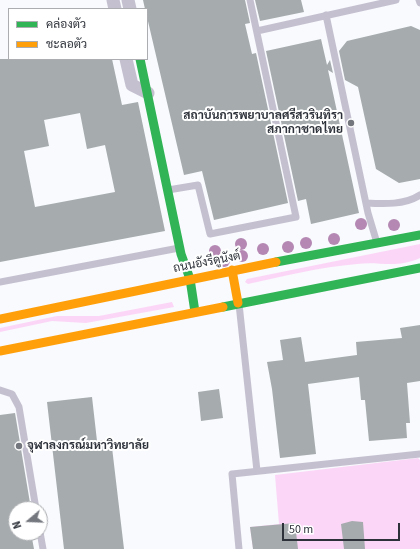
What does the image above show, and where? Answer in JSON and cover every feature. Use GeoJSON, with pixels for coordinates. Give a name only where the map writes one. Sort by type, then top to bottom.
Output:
{"type":"FeatureCollection","features":[{"type":"Feature","properties":{"kind":"main road"},"geometry":{"type":"LineString","coordinates":[[140,60],[180,248],[190,278],[195,312]]}},
{"type":"Feature","properties":{"kind":"main road","name":"ถนนอังรีดูนังต์"},"geometry":{"type":"LineString","coordinates":[[0,319],[190,278],[420,235]]}},
{"type":"Feature","properties":{"kind":"main road"},"geometry":{"type":"LineString","coordinates":[[0,351],[420,268]]}},
{"type":"Feature","properties":{"kind":"main road"},"geometry":{"type":"LineString","coordinates":[[232,270],[238,303]]}},
{"type":"Feature","properties":{"kind":"street"},"geometry":{"type":"LineString","coordinates":[[126,60],[132,85],[148,94]]}},
{"type":"Feature","properties":{"kind":"lane"},"geometry":{"type":"LineString","coordinates":[[168,190],[198,185],[210,234],[296,217],[250,0]]}},
{"type":"Feature","properties":{"kind":"lane"},"geometry":{"type":"LineString","coordinates":[[257,31],[396,0]]}},
{"type":"Feature","properties":{"kind":"lane"},"geometry":{"type":"LineString","coordinates":[[326,15],[366,203],[377,243]]}},
{"type":"Feature","properties":{"kind":"lane"},"geometry":{"type":"LineString","coordinates":[[366,203],[385,204],[405,202],[420,195]]}},
{"type":"Feature","properties":{"kind":"lane"},"geometry":{"type":"LineString","coordinates":[[0,282],[180,248]]}},
{"type":"Feature","properties":{"kind":"lane"},"geometry":{"type":"LineString","coordinates":[[238,303],[258,471]]}},
{"type":"Feature","properties":{"kind":"lane"},"geometry":{"type":"LineString","coordinates":[[0,390],[12,394],[19,407],[35,501]]}},
{"type":"Feature","properties":{"kind":"lane"},"geometry":{"type":"LineString","coordinates":[[239,549],[232,474],[420,454]]}},
{"type":"Feature","properties":{"kind":"shaded area"},"geometry":{"type":"Polygon","coordinates":[[[420,244],[420,258],[403,263],[365,263],[343,265],[248,284],[245,282],[247,279],[420,244]]]}},
{"type":"Feature","properties":{"kind":"shaded area"},"geometry":{"type":"Polygon","coordinates":[[[172,302],[174,307],[86,323],[52,321],[0,332],[0,328],[57,316],[99,316],[172,302]]]}},
{"type":"Feature","properties":{"kind":"shaded area"},"geometry":{"type":"Polygon","coordinates":[[[418,458],[420,460],[420,549],[253,549],[250,527],[279,524],[275,475],[418,458]]]}},
{"type":"Feature","properties":{"kind":"building"},"geometry":{"type":"Polygon","coordinates":[[[143,0],[245,0],[250,23],[245,24],[252,54],[256,53],[288,203],[214,220],[202,171],[184,175],[148,21],[148,8],[145,8],[143,0]]]}},
{"type":"Feature","properties":{"kind":"building"},"geometry":{"type":"Polygon","coordinates":[[[255,0],[301,0],[304,12],[260,21],[255,0]]]}},
{"type":"Feature","properties":{"kind":"building"},"geometry":{"type":"Polygon","coordinates":[[[411,26],[420,30],[420,179],[399,183],[376,169],[358,87],[345,80],[339,51],[347,41],[411,26]]]}},
{"type":"Feature","properties":{"kind":"building"},"geometry":{"type":"Polygon","coordinates":[[[321,39],[327,65],[330,60],[333,73],[328,70],[359,213],[311,224],[306,199],[298,201],[266,51],[321,39]]]}},
{"type":"Feature","properties":{"kind":"building"},"geometry":{"type":"Polygon","coordinates":[[[0,59],[112,60],[122,105],[138,102],[165,231],[0,262],[0,59]],[[80,113],[44,120],[49,146],[24,151],[35,207],[115,192],[105,145],[87,149],[80,113]]]}},
{"type":"Feature","properties":{"kind":"building"},"geometry":{"type":"Polygon","coordinates":[[[420,325],[420,381],[407,383],[410,423],[406,423],[407,438],[369,441],[365,400],[361,400],[359,377],[308,384],[316,454],[280,458],[272,389],[267,362],[283,360],[280,340],[301,337],[305,362],[357,355],[356,342],[402,338],[400,328],[420,325]]]}},
{"type":"Feature","properties":{"kind":"building"},"geometry":{"type":"Polygon","coordinates":[[[219,389],[223,418],[201,421],[198,392],[219,389]]]}},
{"type":"Feature","properties":{"kind":"building"},"geometry":{"type":"Polygon","coordinates":[[[92,397],[97,441],[111,439],[124,549],[64,549],[47,402],[92,397]]]}},
{"type":"Feature","properties":{"kind":"building"},"geometry":{"type":"Polygon","coordinates":[[[15,413],[30,501],[8,501],[8,541],[32,541],[34,549],[0,549],[0,415],[15,413]]]}},
{"type":"Feature","properties":{"kind":"building"},"geometry":{"type":"Polygon","coordinates":[[[352,521],[363,522],[365,549],[344,549],[341,524],[352,521]]]}},
{"type":"Feature","properties":{"kind":"building"},"geometry":{"type":"Polygon","coordinates":[[[295,523],[298,549],[253,549],[250,527],[295,523]]]}},
{"type":"Feature","properties":{"kind":"traffic: fast"},"geometry":{"type":"LineString","coordinates":[[140,60],[181,254],[190,279],[195,312]]}},
{"type":"Feature","properties":{"kind":"traffic: fast"},"geometry":{"type":"LineString","coordinates":[[276,262],[420,235]]}},
{"type":"Feature","properties":{"kind":"traffic: fast"},"geometry":{"type":"LineString","coordinates":[[223,307],[420,268]]}},
{"type":"Feature","properties":{"kind":"traffic: slow"},"geometry":{"type":"LineString","coordinates":[[0,319],[276,262]]}},
{"type":"Feature","properties":{"kind":"traffic: slow"},"geometry":{"type":"LineString","coordinates":[[232,270],[238,303]]}},
{"type":"Feature","properties":{"kind":"traffic: slow"},"geometry":{"type":"LineString","coordinates":[[0,351],[223,307]]}},
{"type":"Feature","properties":{"kind":"place","name":"สถาบันการพยาบาลศรีสวรินทิรา สภากาชาดไทย"},"geometry":{"type":"Point","coordinates":[351,123]}},
{"type":"Feature","properties":{"kind":"place","name":"จุฬาลงกรณ์มหาวิทยาลัย"},"geometry":{"type":"Point","coordinates":[19,446]}}]}
